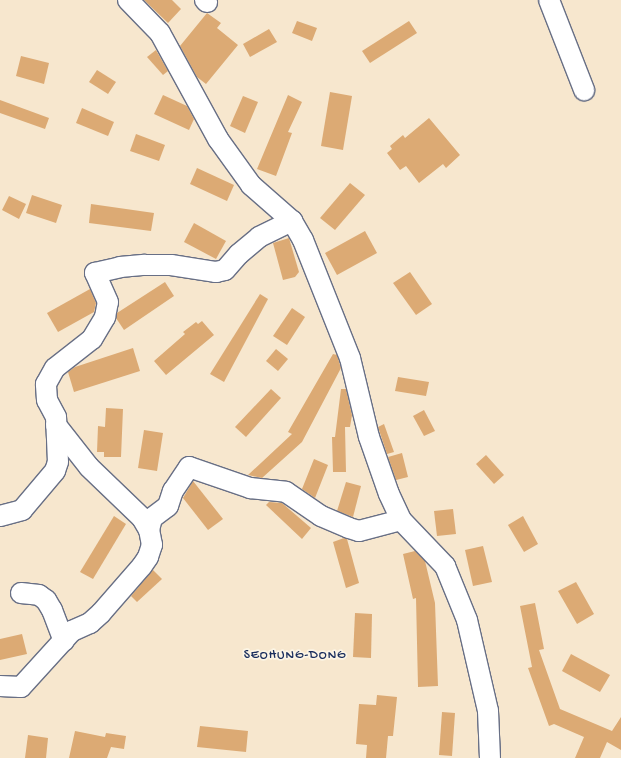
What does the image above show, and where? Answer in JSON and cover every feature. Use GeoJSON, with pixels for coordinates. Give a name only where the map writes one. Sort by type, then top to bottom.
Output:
{"type":"FeatureCollection","features":[{"type":"Feature","properties":{"kind":"street"},"geometry":{"type":"LineString","coordinates":[[128,0],[160,33],[218,138],[251,185],[292,221],[303,240],[350,358],[369,437],[401,520],[445,566],[467,620],[488,711],[490,758]]}},
{"type":"Feature","properties":{"kind":"street"},"geometry":{"type":"LineString","coordinates":[[549,0],[584,90]]}},
{"type":"Feature","properties":{"kind":"street"},"geometry":{"type":"LineString","coordinates":[[0,516],[22,510],[55,471],[58,462],[56,417],[47,400],[46,384],[55,368],[92,339],[105,317],[108,302],[95,273],[120,267],[145,265],[171,266],[216,272],[225,270],[239,254],[259,237],[292,221]]}},
{"type":"Feature","properties":{"kind":"street"},"geometry":{"type":"LineString","coordinates":[[0,686],[21,687],[72,631],[90,624],[142,566],[148,557],[152,545],[149,530],[142,518],[89,467],[56,425]]}},
{"type":"Feature","properties":{"kind":"street"},"geometry":{"type":"LineString","coordinates":[[149,530],[152,518],[168,506],[173,491],[189,466],[250,488],[286,492],[321,516],[349,528],[359,530],[401,520]]}},
{"type":"Feature","properties":{"kind":"street"},"geometry":{"type":"LineString","coordinates":[[21,594],[39,595],[46,600],[52,610],[64,641]]}},
{"type":"Feature","properties":{"kind":"building"},"geometry":{"type":"Polygon","coordinates":[[[144,0],[172,0],[181,9],[168,23],[144,0]]]}},
{"type":"Feature","properties":{"kind":"building"},"geometry":{"type":"Polygon","coordinates":[[[207,13],[221,23],[217,28],[238,45],[206,84],[197,77],[180,46],[207,13]]]}},
{"type":"Feature","properties":{"kind":"building"},"geometry":{"type":"Polygon","coordinates":[[[297,21],[317,28],[312,41],[292,33],[297,21]]]}},
{"type":"Feature","properties":{"kind":"building"},"geometry":{"type":"Polygon","coordinates":[[[409,21],[417,33],[370,63],[362,51],[409,21]]]}},
{"type":"Feature","properties":{"kind":"building"},"geometry":{"type":"Polygon","coordinates":[[[269,29],[277,42],[250,57],[243,44],[269,29]]]}},
{"type":"Feature","properties":{"kind":"building"},"geometry":{"type":"Polygon","coordinates":[[[156,50],[168,71],[163,75],[147,57],[156,50]]]}},
{"type":"Feature","properties":{"kind":"building"},"geometry":{"type":"Polygon","coordinates":[[[21,56],[49,63],[44,84],[16,76],[21,56]]]}},
{"type":"Feature","properties":{"kind":"building"},"geometry":{"type":"Polygon","coordinates":[[[97,70],[116,82],[108,94],[89,82],[97,70]]]}},
{"type":"Feature","properties":{"kind":"building"},"geometry":{"type":"Polygon","coordinates":[[[330,92],[352,96],[343,150],[321,146],[330,92]]]}},
{"type":"Feature","properties":{"kind":"building"},"geometry":{"type":"Polygon","coordinates":[[[163,95],[187,106],[194,119],[189,130],[154,114],[163,95]]]}},
{"type":"Feature","properties":{"kind":"building"},"geometry":{"type":"Polygon","coordinates":[[[288,95],[302,102],[288,132],[292,133],[276,176],[257,169],[288,95]]]}},
{"type":"Feature","properties":{"kind":"building"},"geometry":{"type":"Polygon","coordinates":[[[243,96],[258,102],[245,133],[230,126],[243,96]]]}},
{"type":"Feature","properties":{"kind":"building"},"geometry":{"type":"Polygon","coordinates":[[[0,100],[49,118],[45,129],[0,113],[0,100]]]}},
{"type":"Feature","properties":{"kind":"building"},"geometry":{"type":"Polygon","coordinates":[[[82,108],[114,122],[108,136],[76,123],[82,108]]]}},
{"type":"Feature","properties":{"kind":"building"},"geometry":{"type":"Polygon","coordinates":[[[429,118],[460,155],[446,168],[443,164],[419,183],[406,166],[400,170],[387,153],[392,149],[390,146],[403,135],[405,138],[429,118]]]}},
{"type":"Feature","properties":{"kind":"building"},"geometry":{"type":"Polygon","coordinates":[[[136,134],[165,145],[159,161],[130,151],[136,134]]]}},
{"type":"Feature","properties":{"kind":"building"},"geometry":{"type":"Polygon","coordinates":[[[197,168],[234,185],[227,201],[190,184],[197,168]]]}},
{"type":"Feature","properties":{"kind":"building"},"geometry":{"type":"Polygon","coordinates":[[[350,183],[365,195],[335,230],[320,218],[350,183]]]}},
{"type":"Feature","properties":{"kind":"building"},"geometry":{"type":"Polygon","coordinates":[[[32,195],[62,205],[56,223],[26,213],[32,195]]]}},
{"type":"Feature","properties":{"kind":"building"},"geometry":{"type":"Polygon","coordinates":[[[9,196],[26,204],[19,219],[2,210],[9,196]]]}},
{"type":"Feature","properties":{"kind":"building"},"geometry":{"type":"Polygon","coordinates":[[[91,204],[154,213],[151,231],[89,223],[91,204]]]}},
{"type":"Feature","properties":{"kind":"building"},"geometry":{"type":"Polygon","coordinates":[[[194,223],[226,241],[216,259],[184,242],[194,223]]]}},
{"type":"Feature","properties":{"kind":"building"},"geometry":{"type":"Polygon","coordinates":[[[365,231],[377,253],[337,275],[325,253],[365,231]]]}},
{"type":"Feature","properties":{"kind":"building"},"geometry":{"type":"Polygon","coordinates":[[[289,238],[299,272],[295,277],[283,280],[273,243],[289,238]]]}},
{"type":"Feature","properties":{"kind":"building"},"geometry":{"type":"Polygon","coordinates":[[[410,272],[432,304],[416,315],[393,283],[410,272]]]}},
{"type":"Feature","properties":{"kind":"building"},"geometry":{"type":"Polygon","coordinates":[[[165,282],[174,296],[124,330],[116,318],[117,313],[165,282]]]}},
{"type":"Feature","properties":{"kind":"building"},"geometry":{"type":"Polygon","coordinates":[[[90,289],[96,303],[94,312],[58,332],[47,313],[90,289]]]}},
{"type":"Feature","properties":{"kind":"building"},"geometry":{"type":"Polygon","coordinates":[[[260,294],[268,299],[224,382],[210,374],[260,294]]]}},
{"type":"Feature","properties":{"kind":"building"},"geometry":{"type":"Polygon","coordinates":[[[292,308],[305,317],[287,345],[273,336],[292,308]]]}},
{"type":"Feature","properties":{"kind":"building"},"geometry":{"type":"Polygon","coordinates":[[[202,321],[214,335],[166,375],[154,361],[185,334],[183,332],[196,322],[198,324],[202,321]]]}},
{"type":"Feature","properties":{"kind":"building"},"geometry":{"type":"Polygon","coordinates":[[[133,348],[140,371],[74,392],[68,372],[75,367],[133,348]]]}},
{"type":"Feature","properties":{"kind":"building"},"geometry":{"type":"Polygon","coordinates":[[[276,349],[288,359],[278,371],[266,361],[276,349]]]}},
{"type":"Feature","properties":{"kind":"building"},"geometry":{"type":"Polygon","coordinates":[[[333,354],[337,355],[341,368],[302,442],[262,478],[248,475],[292,434],[288,432],[333,354]]]}},
{"type":"Feature","properties":{"kind":"building"},"geometry":{"type":"Polygon","coordinates":[[[398,377],[429,382],[426,396],[395,391],[398,377]]]}},
{"type":"Feature","properties":{"kind":"building"},"geometry":{"type":"Polygon","coordinates":[[[271,389],[281,398],[246,437],[235,427],[271,389]]]}},
{"type":"Feature","properties":{"kind":"building"},"geometry":{"type":"Polygon","coordinates":[[[341,389],[346,389],[352,415],[350,427],[345,427],[346,472],[333,472],[332,437],[335,437],[341,389]]]}},
{"type":"Feature","properties":{"kind":"building"},"geometry":{"type":"Polygon","coordinates":[[[106,408],[123,409],[121,457],[104,457],[104,452],[97,452],[98,426],[105,427],[106,408]]]}},
{"type":"Feature","properties":{"kind":"building"},"geometry":{"type":"Polygon","coordinates":[[[424,410],[435,431],[424,436],[413,416],[424,410]]]}},
{"type":"Feature","properties":{"kind":"building"},"geometry":{"type":"Polygon","coordinates":[[[384,424],[394,452],[387,454],[378,427],[384,424]]]}},
{"type":"Feature","properties":{"kind":"building"},"geometry":{"type":"Polygon","coordinates":[[[144,430],[163,433],[157,471],[138,468],[144,430]]]}},
{"type":"Feature","properties":{"kind":"building"},"geometry":{"type":"Polygon","coordinates":[[[402,453],[408,477],[396,480],[388,457],[402,453]]]}},
{"type":"Feature","properties":{"kind":"building"},"geometry":{"type":"Polygon","coordinates":[[[486,455],[504,475],[494,484],[476,464],[486,455]]]}},
{"type":"Feature","properties":{"kind":"building"},"geometry":{"type":"Polygon","coordinates":[[[314,459],[328,465],[315,498],[302,489],[314,459]]]}},
{"type":"Feature","properties":{"kind":"building"},"geometry":{"type":"Polygon","coordinates":[[[193,481],[223,519],[208,530],[183,498],[193,481]]]}},
{"type":"Feature","properties":{"kind":"building"},"geometry":{"type":"Polygon","coordinates":[[[346,482],[361,486],[353,517],[337,511],[346,482]]]}},
{"type":"Feature","properties":{"kind":"building"},"geometry":{"type":"Polygon","coordinates":[[[269,502],[282,503],[311,528],[302,539],[266,505],[269,502]]]}},
{"type":"Feature","properties":{"kind":"building"},"geometry":{"type":"Polygon","coordinates":[[[453,509],[456,534],[437,536],[434,511],[453,509]]]}},
{"type":"Feature","properties":{"kind":"building"},"geometry":{"type":"Polygon","coordinates":[[[114,516],[126,524],[93,579],[80,572],[114,516]]]}},
{"type":"Feature","properties":{"kind":"building"},"geometry":{"type":"Polygon","coordinates":[[[523,516],[538,544],[524,552],[508,525],[523,516]]]}},
{"type":"Feature","properties":{"kind":"building"},"geometry":{"type":"Polygon","coordinates":[[[344,538],[347,539],[359,583],[346,588],[333,542],[344,538]]]}},
{"type":"Feature","properties":{"kind":"building"},"geometry":{"type":"Polygon","coordinates":[[[483,546],[492,582],[473,586],[465,550],[483,546]]]}},
{"type":"Feature","properties":{"kind":"building"},"geometry":{"type":"Polygon","coordinates":[[[415,551],[425,561],[435,603],[438,686],[418,687],[416,598],[413,599],[403,554],[415,551]]]}},
{"type":"Feature","properties":{"kind":"building"},"geometry":{"type":"Polygon","coordinates":[[[153,570],[162,579],[137,602],[131,596],[153,570]]]}},
{"type":"Feature","properties":{"kind":"building"},"geometry":{"type":"Polygon","coordinates":[[[576,582],[594,614],[577,624],[558,591],[576,582]]]}},
{"type":"Feature","properties":{"kind":"building"},"geometry":{"type":"Polygon","coordinates":[[[535,603],[544,649],[539,650],[560,709],[612,731],[621,717],[621,750],[607,742],[600,758],[575,758],[584,737],[554,724],[549,726],[528,668],[532,667],[520,606],[535,603]]]}},
{"type":"Feature","properties":{"kind":"building"},"geometry":{"type":"Polygon","coordinates":[[[355,613],[372,614],[371,658],[353,657],[355,613]]]}},
{"type":"Feature","properties":{"kind":"building"},"geometry":{"type":"Polygon","coordinates":[[[22,634],[27,654],[0,660],[0,639],[22,634]]]}},
{"type":"Feature","properties":{"kind":"building"},"geometry":{"type":"Polygon","coordinates":[[[571,654],[610,675],[600,692],[562,671],[571,654]]]}},
{"type":"Feature","properties":{"kind":"building"},"geometry":{"type":"Polygon","coordinates":[[[377,695],[397,697],[393,736],[388,736],[386,758],[366,758],[367,745],[356,744],[359,704],[376,705],[377,695]]]}},
{"type":"Feature","properties":{"kind":"building"},"geometry":{"type":"Polygon","coordinates":[[[442,712],[455,713],[452,756],[439,755],[442,712]]]}},
{"type":"Feature","properties":{"kind":"building"},"geometry":{"type":"Polygon","coordinates":[[[200,726],[248,731],[246,752],[197,747],[200,726]]]}},
{"type":"Feature","properties":{"kind":"building"},"geometry":{"type":"Polygon","coordinates":[[[75,731],[105,737],[106,733],[126,736],[124,749],[111,747],[107,758],[69,758],[75,731]]]}},
{"type":"Feature","properties":{"kind":"building"},"geometry":{"type":"Polygon","coordinates":[[[28,735],[48,738],[46,758],[25,758],[28,735]]]}},
{"type":"Feature","properties":{"kind":"district","name":"SEOHUNG-DONG"},"geometry":{"type":"Point","coordinates":[295,656]}}]}
